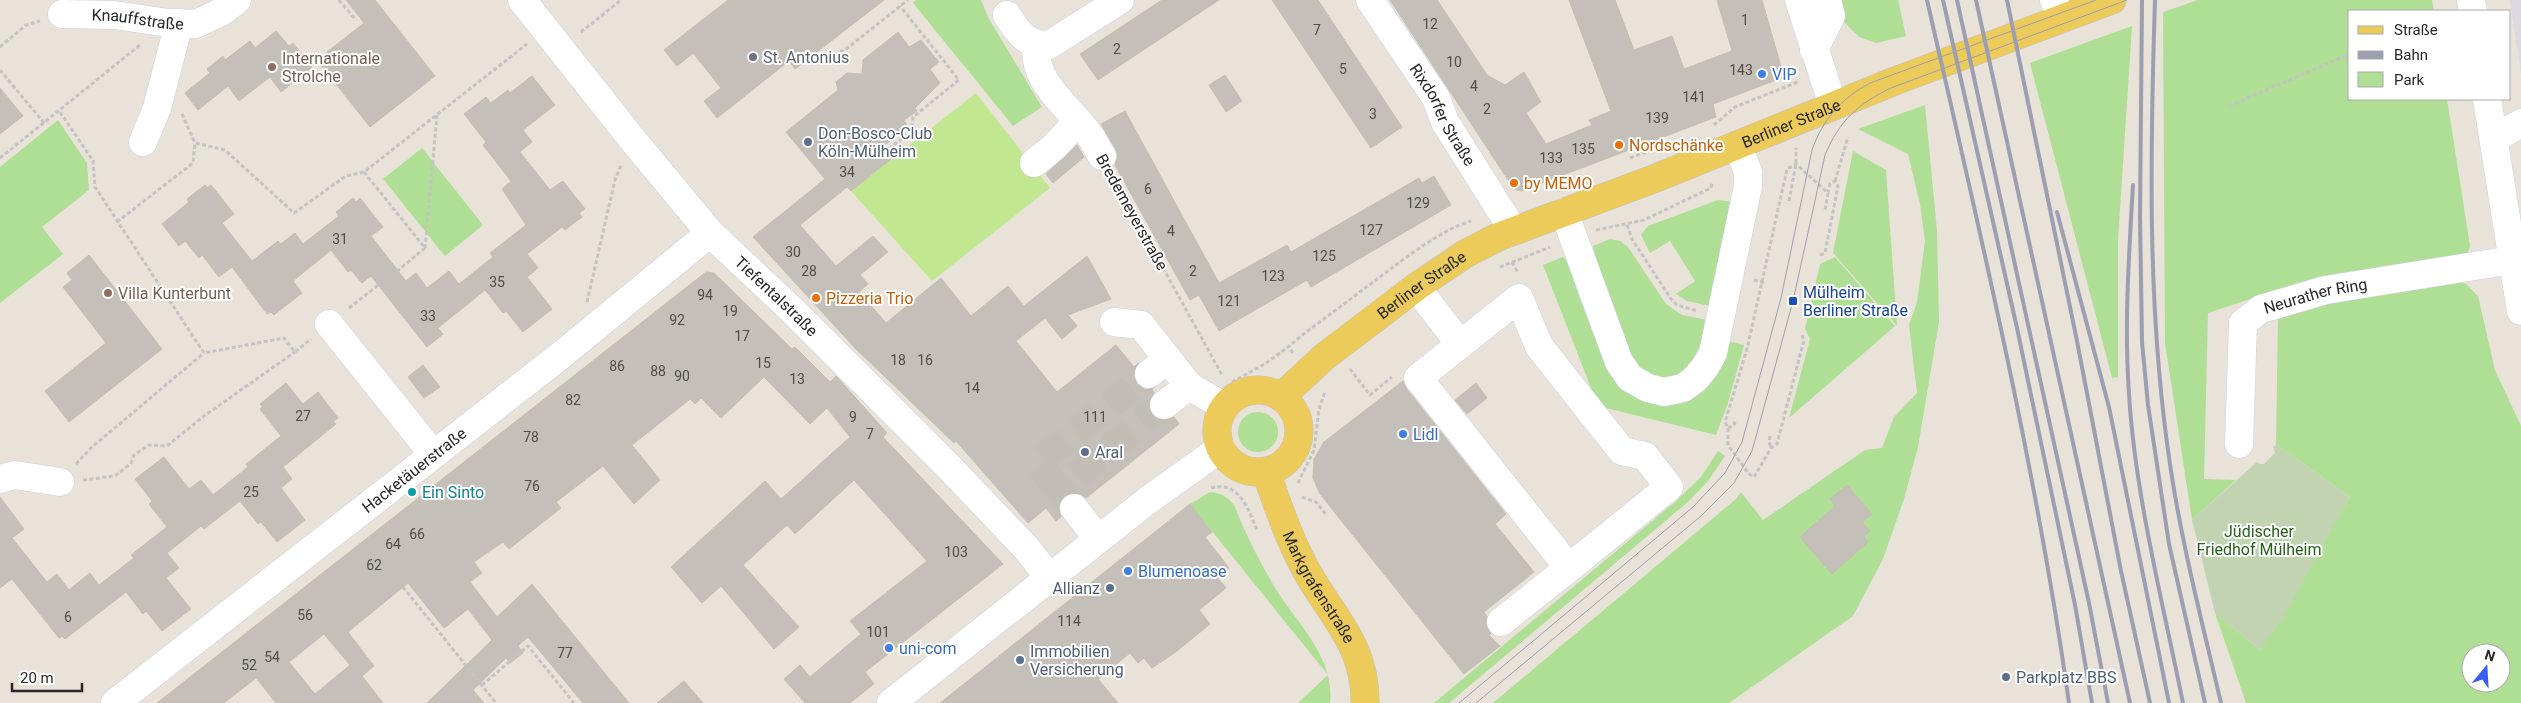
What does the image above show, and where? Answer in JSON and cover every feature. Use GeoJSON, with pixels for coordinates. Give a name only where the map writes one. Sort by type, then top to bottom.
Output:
{"type":"FeatureCollection","features":[{"type":"Feature","properties":{"kind":"main road","name":"Berliner Straße"},"geometry":{"type":"LineString","coordinates":[[1281,397],[1313,366],[1416,287],[1465,254],[1513,230],[1738,146],[2057,10],[2112,0]]}},
{"type":"Feature","properties":{"kind":"main road"},"geometry":{"type":"LineString","coordinates":[[1252,390],[1272,392],[1281,397],[1296,415],[1299,439],[1294,451],[1277,468],[1266,471],[1252,471],[1239,467],[1229,459],[1221,448],[1218,427],[1225,407],[1234,398],[1252,390]]}},
{"type":"Feature","properties":{"kind":"main road","name":"Markgrafenstraße"},"geometry":{"type":"LineString","coordinates":[[1266,471],[1293,544],[1307,572],[1350,637],[1359,657],[1364,678],[1365,703]]}},
{"type":"Feature","properties":{"kind":"street","name":"Knauffstraße"},"geometry":{"type":"LineString","coordinates":[[79,10],[196,24],[221,12],[237,0]]}},
{"type":"Feature","properties":{"kind":"street","name":"Tiefentalstraße"},"geometry":{"type":"LineString","coordinates":[[522,0],[632,139],[710,233],[800,318],[950,468],[1026,549],[1050,578]]}},
{"type":"Feature","properties":{"kind":"street"},"geometry":{"type":"LineString","coordinates":[[1007,15],[1021,35],[1038,45],[1049,45],[1059,41],[1120,0]]}},
{"type":"Feature","properties":{"kind":"street","name":"Rixdorfer Straße"},"geometry":{"type":"LineString","coordinates":[[1370,0],[1436,98],[1445,122],[1513,230]]}},
{"type":"Feature","properties":{"kind":"street"},"geometry":{"type":"LineString","coordinates":[[1799,0],[1833,106]]}},
{"type":"Feature","properties":{"kind":"street"},"geometry":{"type":"LineString","coordinates":[[1814,50],[1831,16],[1827,0]]}},
{"type":"Feature","properties":{"kind":"street"},"geometry":{"type":"LineString","coordinates":[[143,142],[157,108],[168,22]]}},
{"type":"Feature","properties":{"kind":"street","name":"Bredemeyerstraße"},"geometry":{"type":"LineString","coordinates":[[1038,45],[1035,57],[1041,72],[1054,94],[1089,133],[1102,156]]}},
{"type":"Feature","properties":{"kind":"street"},"geometry":{"type":"LineString","coordinates":[[2487,100],[2521,311]]}},
{"type":"Feature","properties":{"kind":"street"},"geometry":{"type":"LineString","coordinates":[[1034,163],[1054,147],[1078,121]]}},
{"type":"Feature","properties":{"kind":"street"},"geometry":{"type":"LineString","coordinates":[[2494,139],[2521,123]]}},
{"type":"Feature","properties":{"kind":"street"},"geometry":{"type":"LineString","coordinates":[[1564,212],[1619,362],[1630,378],[1648,388],[1664,392],[1683,388],[1695,379],[1712,353],[1748,186],[1748,172],[1738,146]]}},
{"type":"Feature","properties":{"kind":"street","name":"Hacketäuerstraße"},"geometry":{"type":"LineString","coordinates":[[115,703],[582,338],[710,233]]}},
{"type":"Feature","properties":{"kind":"street","name":"Neurather Ring"},"geometry":{"type":"LineString","coordinates":[[2240,444],[2243,323],[2261,309],[2326,290],[2512,260]]}},
{"type":"Feature","properties":{"kind":"street"},"geometry":{"type":"LineString","coordinates":[[1416,287],[1460,344]]}},
{"type":"Feature","properties":{"kind":"street"},"geometry":{"type":"LineString","coordinates":[[1501,622],[1569,568],[1670,487],[1645,456],[1622,451],[1539,346],[1519,298],[1418,378],[1569,568]]}},
{"type":"Feature","properties":{"kind":"street"},"geometry":{"type":"LineString","coordinates":[[1114,322],[1141,325],[1158,367],[1225,407]]}},
{"type":"Feature","properties":{"kind":"street"},"geometry":{"type":"LineString","coordinates":[[329,324],[433,454]]}},
{"type":"Feature","properties":{"kind":"street"},"geometry":{"type":"LineString","coordinates":[[1164,405],[1189,386]]}},
{"type":"Feature","properties":{"kind":"street"},"geometry":{"type":"LineString","coordinates":[[891,703],[1098,539],[1221,448]]}},
{"type":"Feature","properties":{"kind":"street"},"geometry":{"type":"LineString","coordinates":[[0,479],[15,475],[60,482]]}},
{"type":"Feature","properties":{"kind":"street"},"geometry":{"type":"LineString","coordinates":[[1074,508],[1098,539]]}},
{"type":"Feature","properties":{"kind":"path"},"geometry":{"type":"LineString","coordinates":[[339,0],[356,20]]}},
{"type":"Feature","properties":{"kind":"path"},"geometry":{"type":"LineString","coordinates":[[194,143],[224,150],[294,213],[346,176],[364,172],[437,115],[553,39],[621,0]]}},
{"type":"Feature","properties":{"kind":"path"},"geometry":{"type":"LineString","coordinates":[[834,54],[846,49],[908,0]]}},
{"type":"Feature","properties":{"kind":"path"},"geometry":{"type":"LineString","coordinates":[[889,149],[912,130],[913,117],[959,80],[900,6]]}},
{"type":"Feature","properties":{"kind":"path"},"geometry":{"type":"LineString","coordinates":[[0,47],[26,25],[79,10]]}},
{"type":"Feature","properties":{"kind":"path"},"geometry":{"type":"LineString","coordinates":[[0,158],[60,112],[168,22]]}},
{"type":"Feature","properties":{"kind":"path"},"geometry":{"type":"LineString","coordinates":[[2229,106],[2348,55]]}},
{"type":"Feature","properties":{"kind":"path"},"geometry":{"type":"LineString","coordinates":[[0,70],[44,123]]}},
{"type":"Feature","properties":{"kind":"path"},"geometry":{"type":"LineString","coordinates":[[1769,94],[1771,99]]}},
{"type":"Feature","properties":{"kind":"path"},"geometry":{"type":"LineString","coordinates":[[117,222],[193,163],[194,143],[179,106]]}},
{"type":"Feature","properties":{"kind":"path"},"geometry":{"type":"LineString","coordinates":[[60,112],[93,161],[94,187],[204,354]]}},
{"type":"Feature","properties":{"kind":"path"},"geometry":{"type":"LineString","coordinates":[[395,274],[424,248],[437,115]]}},
{"type":"Feature","properties":{"kind":"path"},"geometry":{"type":"LineString","coordinates":[[1825,210],[1830,184],[1835,180],[1848,137]]}},
{"type":"Feature","properties":{"kind":"path"},"geometry":{"type":"LineString","coordinates":[[582,338],[587,300],[615,180],[632,139]]}},
{"type":"Feature","properties":{"kind":"path"},"geometry":{"type":"LineString","coordinates":[[1789,201],[1796,164],[1796,153]]}},
{"type":"Feature","properties":{"kind":"path","name":"Bredemeyerstraße"},"geometry":{"type":"LineString","coordinates":[[1102,156],[1223,376]]}},
{"type":"Feature","properties":{"kind":"path"},"geometry":{"type":"LineString","coordinates":[[1796,164],[1828,193]]}},
{"type":"Feature","properties":{"kind":"path"},"geometry":{"type":"LineString","coordinates":[[1796,164],[1787,169],[1765,283],[1725,422],[1728,428],[1728,445],[1749,474],[1754,477],[1771,448],[1777,444],[1804,340],[1802,335]]}},
{"type":"Feature","properties":{"kind":"path"},"geometry":{"type":"LineString","coordinates":[[364,172],[424,248]]}},
{"type":"Feature","properties":{"kind":"path"},"geometry":{"type":"LineString","coordinates":[[1820,255],[1825,253],[1838,186],[1835,180]]}},
{"type":"Feature","properties":{"kind":"path"},"geometry":{"type":"LineString","coordinates":[[1642,215],[1644,220]]}},
{"type":"Feature","properties":{"kind":"path"},"geometry":{"type":"LineString","coordinates":[[1627,224],[1632,239],[1671,299]]}},
{"type":"Feature","properties":{"kind":"path"},"geometry":{"type":"LineString","coordinates":[[1751,280],[1765,283]]}},
{"type":"Feature","properties":{"kind":"path"},"geometry":{"type":"LineString","coordinates":[[60,482],[92,448],[204,354],[284,338]]}},
{"type":"Feature","properties":{"kind":"path"},"geometry":{"type":"LineString","coordinates":[[60,482],[116,476],[131,463],[134,455],[149,445],[168,446],[204,416],[295,352]]}},
{"type":"Feature","properties":{"kind":"path"},"geometry":{"type":"LineString","coordinates":[[1349,368],[1370,395],[1408,365],[1418,378]]}},
{"type":"Feature","properties":{"kind":"path"},"geometry":{"type":"LineString","coordinates":[[1728,428],[1734,425],[1736,419]]}},
{"type":"Feature","properties":{"kind":"path"},"geometry":{"type":"LineString","coordinates":[[1770,436],[1771,448]]}},
{"type":"Feature","properties":{"kind":"path"},"geometry":{"type":"LineString","coordinates":[[1187,472],[1201,490],[1220,485],[1232,489],[1242,498],[1250,515]]}},
{"type":"Feature","properties":{"kind":"path"},"geometry":{"type":"LineString","coordinates":[[1298,496],[1316,502],[1327,516]]}},
{"type":"Feature","properties":{"kind":"path"},"geometry":{"type":"LineString","coordinates":[[403,587],[496,703]]}},
{"type":"Feature","properties":{"kind":"path"},"geometry":{"type":"LineString","coordinates":[[482,686],[528,646],[574,703]]}},
{"type":"Feature","properties":{"kind":"shaded area"},"geometry":{"type":"Polygon","coordinates":[[[2510,0],[2521,0],[2521,74],[2510,0]]]}},
{"type":"Feature","properties":{"kind":"green space"},"geometry":{"type":"Polygon","coordinates":[[[916,0],[981,0],[989,19],[1042,107],[1013,126],[913,3],[916,0]]]}},
{"type":"Feature","properties":{"kind":"green space"},"geometry":{"type":"Polygon","coordinates":[[[1822,0],[1898,0],[1906,36],[1876,43],[1859,37],[1822,0]]]}},
{"type":"Feature","properties":{"kind":"green space"},"geometry":{"type":"Polygon","coordinates":[[[2198,0],[2432,0],[2434,10],[2348,10],[2348,100],[2447,100],[2470,246],[2467,254],[2321,276],[2208,313],[2204,479],[2236,480],[2192,520],[2165,343],[2163,12],[2198,0]]]}},
{"type":"Feature","properties":{"kind":"green space"},"geometry":{"type":"Polygon","coordinates":[[[2132,26],[2118,240],[2118,377],[2112,378],[2030,63],[2132,26]]]}},
{"type":"Feature","properties":{"kind":"green space"},"geometry":{"type":"Polygon","coordinates":[[[976,93],[1050,188],[932,281],[851,191],[976,93]]]}},
{"type":"Feature","properties":{"kind":"green space"},"geometry":{"type":"Polygon","coordinates":[[[1925,105],[1937,231],[1939,322],[1918,447],[1904,499],[1883,559],[1853,616],[1729,703],[1493,703],[1736,499],[1741,492],[1763,520],[1865,450],[1882,448],[1894,417],[1917,393],[1909,325],[1917,302],[1925,241],[1920,204],[1908,154],[1858,129],[1925,105]]]}},
{"type":"Feature","properties":{"kind":"green space"},"geometry":{"type":"Polygon","coordinates":[[[58,120],[87,163],[89,190],[42,227],[63,254],[0,303],[0,167],[58,120]]]}},
{"type":"Feature","properties":{"kind":"green space"},"geometry":{"type":"Polygon","coordinates":[[[422,148],[483,225],[445,256],[383,179],[422,148]]]}},
{"type":"Feature","properties":{"kind":"green space"},"geometry":{"type":"Polygon","coordinates":[[[1853,151],[1886,170],[1897,326],[1833,253],[1853,151]]]}},
{"type":"Feature","properties":{"kind":"green space"},"geometry":{"type":"Polygon","coordinates":[[[1718,200],[1733,202],[1710,306],[1687,301],[1676,294],[1695,281],[1670,241],[1650,253],[1641,235],[1648,226],[1718,200]]]}},
{"type":"Feature","properties":{"kind":"green space"},"geometry":{"type":"Polygon","coordinates":[[[1610,239],[1620,241],[1628,247],[1666,304],[1682,315],[1707,320],[1698,353],[1688,368],[1682,373],[1669,377],[1651,375],[1638,367],[1624,345],[1611,310],[1593,246],[1610,239]]]}},
{"type":"Feature","properties":{"kind":"green space"},"geometry":{"type":"Polygon","coordinates":[[[1563,257],[1566,259],[1600,350],[1609,367],[1625,390],[1638,398],[1660,403],[1693,398],[1701,393],[1714,379],[1723,360],[1728,341],[1744,345],[1728,403],[1716,435],[1598,406],[1543,265],[1563,257]]]}},
{"type":"Feature","properties":{"kind":"green space"},"geometry":{"type":"Polygon","coordinates":[[[1835,257],[1895,326],[1789,418],[1810,339],[1805,329],[1820,264],[1835,257]]]}},
{"type":"Feature","properties":{"kind":"green space"},"geometry":{"type":"Polygon","coordinates":[[[2458,282],[2466,284],[2478,296],[2495,370],[2521,426],[2521,703],[2246,703],[2215,613],[2260,650],[2350,497],[2276,444],[2278,318],[2330,301],[2458,282]]]}},
{"type":"Feature","properties":{"kind":"green space"},"geometry":{"type":"Polygon","coordinates":[[[1254,412],[1262,412],[1269,415],[1275,421],[1278,432],[1275,443],[1269,449],[1262,452],[1254,452],[1247,449],[1241,443],[1238,436],[1238,428],[1241,421],[1247,415],[1254,412]]]}},
{"type":"Feature","properties":{"kind":"green space","name":"Jüdischer Friedhof Mülheim"},"geometry":{"type":"Polygon","coordinates":[[[2276,444],[2350,497],[2282,620],[2260,650],[2215,613],[2192,520],[2257,462],[2264,464],[2275,453],[2273,447],[2276,444]]]}},
{"type":"Feature","properties":{"kind":"green space"},"geometry":{"type":"Polygon","coordinates":[[[1718,451],[1725,456],[1708,481],[1689,501],[1449,703],[1434,703],[1675,502],[1701,477],[1718,451]]]}},
{"type":"Feature","properties":{"kind":"green space"},"geometry":{"type":"Polygon","coordinates":[[[1210,492],[1224,496],[1234,505],[1248,538],[1265,570],[1277,591],[1314,643],[1327,674],[1190,504],[1210,492]]]}},
{"type":"Feature","properties":{"kind":"green space"},"geometry":{"type":"Polygon","coordinates":[[[1328,675],[1330,703],[1298,703],[1328,675]]]}},
{"type":"Feature","properties":{"kind":"building"},"geometry":{"type":"Polygon","coordinates":[[[346,0],[375,0],[435,76],[370,127],[317,60],[364,23],[346,0]]]}},
{"type":"Feature","properties":{"kind":"building","name":"St. Antonius"},"geometry":{"type":"Polygon","coordinates":[[[728,0],[884,0],[795,69],[789,61],[717,118],[704,101],[721,88],[693,53],[677,66],[664,50],[728,0]]]}},
{"type":"Feature","properties":{"kind":"building"},"geometry":{"type":"Polygon","coordinates":[[[1162,0],[1219,0],[1098,80],[1080,54],[1162,0]]]}},
{"type":"Feature","properties":{"kind":"building"},"geometry":{"type":"Polygon","coordinates":[[[1272,0],[1318,0],[1402,127],[1371,148],[1272,0]]]}},
{"type":"Feature","properties":{"kind":"building"},"geometry":{"type":"Polygon","coordinates":[[[1390,0],[1437,0],[1487,75],[1505,85],[1524,72],[1541,102],[1526,113],[1546,144],[1592,125],[1589,120],[1611,111],[1569,0],[1615,0],[1634,50],[1672,36],[1684,69],[1732,51],[1717,0],[1762,0],[1784,77],[1713,104],[1716,117],[1521,191],[1514,189],[1390,0]]]}},
{"type":"Feature","properties":{"kind":"building","name":"Internationale Strolche"},"geometry":{"type":"Polygon","coordinates":[[[276,31],[289,46],[293,43],[312,67],[281,92],[270,77],[239,101],[228,86],[198,110],[185,93],[210,73],[207,69],[223,56],[225,60],[250,41],[255,48],[276,31]]]}},
{"type":"Feature","properties":{"kind":"building"},"geometry":{"type":"Polygon","coordinates":[[[898,32],[909,47],[921,40],[939,62],[930,69],[940,83],[915,108],[917,111],[904,120],[908,127],[882,147],[891,159],[851,191],[847,187],[800,225],[836,266],[873,236],[888,252],[860,275],[868,284],[859,292],[886,323],[941,278],[971,316],[1008,286],[1024,306],[1087,256],[1111,299],[1068,315],[1077,326],[1062,339],[1045,318],[1016,341],[1057,392],[1116,345],[1134,367],[1138,363],[1134,376],[1137,384],[1144,389],[1152,389],[1154,393],[1148,406],[1152,415],[1158,419],[1165,420],[1174,417],[1179,424],[1086,498],[1079,493],[1064,496],[1059,503],[1061,517],[1056,521],[1046,508],[1028,523],[956,441],[954,443],[855,348],[753,237],[825,179],[786,132],[838,90],[836,82],[847,73],[862,74],[863,60],[898,32]]]}},
{"type":"Feature","properties":{"kind":"building"},"geometry":{"type":"Polygon","coordinates":[[[1225,75],[1242,101],[1226,112],[1209,85],[1225,75]]]}},
{"type":"Feature","properties":{"kind":"building"},"geometry":{"type":"Polygon","coordinates":[[[532,76],[555,105],[523,130],[532,142],[520,152],[550,190],[563,181],[585,209],[579,213],[582,217],[565,230],[562,227],[527,254],[538,268],[527,277],[552,309],[523,332],[506,311],[503,313],[485,290],[438,328],[443,334],[427,347],[371,276],[362,283],[351,270],[348,272],[331,250],[293,281],[302,293],[274,315],[271,312],[267,314],[232,267],[219,277],[202,255],[199,258],[185,241],[179,246],[162,224],[189,202],[187,199],[205,185],[207,188],[211,185],[234,214],[222,223],[252,261],[278,241],[281,244],[295,233],[303,244],[339,216],[336,212],[353,198],[356,202],[360,198],[383,227],[371,236],[406,281],[416,273],[427,288],[449,271],[459,284],[493,257],[490,253],[526,225],[502,189],[511,181],[483,145],[486,142],[464,114],[486,97],[491,103],[508,90],[510,93],[532,76]]]}},
{"type":"Feature","properties":{"kind":"building"},"geometry":{"type":"Polygon","coordinates":[[[0,88],[23,116],[0,134],[0,88]]]}},
{"type":"Feature","properties":{"kind":"building"},"geometry":{"type":"Polygon","coordinates":[[[1125,111],[1219,283],[1287,245],[1291,252],[1419,178],[1422,183],[1434,176],[1451,205],[1311,287],[1307,280],[1219,331],[1199,295],[1190,300],[1115,165],[1118,156],[1101,124],[1125,111]]]}},
{"type":"Feature","properties":{"kind":"building"},"geometry":{"type":"Polygon","coordinates":[[[1077,145],[1084,157],[1053,183],[1046,174],[1077,145]]]}},
{"type":"Feature","properties":{"kind":"building"},"geometry":{"type":"Polygon","coordinates":[[[89,255],[162,349],[69,422],[45,391],[106,343],[63,287],[72,280],[67,273],[89,255]]]}},
{"type":"Feature","properties":{"kind":"building"},"geometry":{"type":"Polygon","coordinates":[[[706,272],[714,273],[792,349],[795,347],[830,382],[836,376],[887,433],[883,437],[1003,564],[865,672],[874,684],[850,703],[805,703],[784,679],[800,665],[810,677],[861,634],[850,621],[927,561],[854,480],[795,534],[787,525],[743,565],[799,627],[774,649],[721,586],[702,603],[671,567],[765,481],[781,499],[850,437],[827,408],[810,424],[764,377],[721,418],[701,398],[695,404],[690,399],[632,445],[660,480],[634,504],[603,466],[556,502],[561,508],[509,549],[503,542],[474,562],[482,573],[470,582],[497,617],[532,584],[629,703],[583,703],[528,637],[518,646],[523,653],[510,663],[506,658],[473,690],[484,703],[427,703],[492,640],[468,609],[444,628],[408,583],[348,632],[374,666],[362,676],[383,703],[276,703],[256,678],[224,703],[157,703],[706,272]],[[324,634],[289,662],[315,694],[350,665],[324,634]]]}},
{"type":"Feature","properties":{"kind":"building"},"geometry":{"type":"Polygon","coordinates":[[[423,365],[440,387],[424,398],[408,377],[423,365]]]}},
{"type":"Feature","properties":{"kind":"building"},"geometry":{"type":"Polygon","coordinates":[[[1403,381],[1406,388],[1506,514],[1495,524],[1534,572],[1484,612],[1487,616],[1486,624],[1491,633],[1489,635],[1500,646],[1464,674],[1320,494],[1313,478],[1314,459],[1324,442],[1403,381]]]}},
{"type":"Feature","properties":{"kind":"building"},"geometry":{"type":"Polygon","coordinates":[[[286,383],[303,404],[318,392],[338,418],[333,422],[336,424],[283,467],[292,479],[281,488],[305,520],[277,542],[261,522],[258,524],[240,501],[204,529],[201,526],[167,553],[179,568],[166,578],[191,609],[162,631],[146,611],[143,614],[126,592],[65,639],[62,636],[59,638],[12,579],[0,588],[0,497],[24,529],[12,538],[47,582],[57,574],[69,590],[90,573],[99,585],[134,558],[131,555],[167,527],[149,504],[152,501],[135,479],[164,457],[189,489],[201,480],[213,495],[248,467],[246,464],[281,436],[260,409],[263,407],[260,404],[286,383]]]}},
{"type":"Feature","properties":{"kind":"building"},"geometry":{"type":"Polygon","coordinates":[[[1476,383],[1487,398],[1467,414],[1455,400],[1476,383]]]}},
{"type":"Feature","properties":{"kind":"building"},"geometry":{"type":"Polygon","coordinates":[[[1847,485],[1872,514],[1862,522],[1870,531],[1864,537],[1868,542],[1832,574],[1800,537],[1835,506],[1830,499],[1847,485]]]}},
{"type":"Feature","properties":{"kind":"building"},"geometry":{"type":"Polygon","coordinates":[[[1190,504],[1212,532],[1205,537],[1229,568],[1217,577],[1226,588],[1199,610],[1210,624],[1177,651],[1152,668],[1144,658],[1138,663],[1130,653],[1098,679],[1118,703],[940,703],[1190,504]]]}},
{"type":"Feature","properties":{"kind":"building"},"geometry":{"type":"Polygon","coordinates":[[[684,681],[703,703],[657,703],[684,681]]]}},
{"type":"Feature","properties":{"kind":"tunnel"},"geometry":{"type":"LineString","coordinates":[[1058,489],[1037,463],[1149,374]]}},
{"type":"Feature","properties":{"kind":"tunnel"},"geometry":{"type":"LineString","coordinates":[[1070,503],[1058,489],[1164,405]]}},
{"type":"Feature","properties":{"kind":"tram line"},"geometry":{"type":"LineString","coordinates":[[1459,703],[1693,507],[1725,473],[1742,442],[1781,298],[1812,150],[1816,139],[1834,111],[1850,96],[1870,83],[2096,0]]}},
{"type":"Feature","properties":{"kind":"tram line"},"geometry":{"type":"LineString","coordinates":[[1476,703],[1701,516],[1734,483],[1752,451],[1793,301],[1825,155],[1837,132],[1851,114],[1869,100],[1891,88],[2127,0]]}},
{"type":"Feature","properties":{"kind":"railway"},"geometry":{"type":"LineString","coordinates":[[1927,0],[1987,262],[2024,438],[2056,614],[2069,703]]}},
{"type":"Feature","properties":{"kind":"railway"},"geometry":{"type":"LineString","coordinates":[[1943,0],[2017,328],[2075,605],[2092,703]]}},
{"type":"Feature","properties":{"kind":"railway"},"geometry":{"type":"LineString","coordinates":[[1957,0],[2089,603],[2108,703]]}},
{"type":"Feature","properties":{"kind":"railway"},"geometry":{"type":"LineString","coordinates":[[1976,0],[2130,703]]}},
{"type":"Feature","properties":{"kind":"railway"},"geometry":{"type":"LineString","coordinates":[[2007,0],[2077,341],[2121,571],[2150,703]]}},
{"type":"Feature","properties":{"kind":"railway"},"geometry":{"type":"LineString","coordinates":[[2142,0],[2140,217],[2142,342],[2148,405],[2169,544],[2205,703]]}},
{"type":"Feature","properties":{"kind":"railway"},"geometry":{"type":"LineString","coordinates":[[2155,0],[2152,236],[2154,295],[2163,413],[2181,529],[2221,703]]}},
{"type":"Feature","properties":{"kind":"railway"},"geometry":{"type":"LineString","coordinates":[[2133,185],[2127,316],[2132,432],[2143,510],[2183,703]]}},
{"type":"Feature","properties":{"kind":"railway"},"geometry":{"type":"LineString","coordinates":[[2057,212],[2109,407],[2169,703]]}},
{"type":"Feature","properties":{"kind":"place","name":"St. Antonius"},"geometry":{"type":"Point","coordinates":[753,57]}},
{"type":"Feature","properties":{"kind":"place","name":"Internationale Strolche"},"geometry":{"type":"Point","coordinates":[272,67]}},
{"type":"Feature","properties":{"kind":"place","name":"VIP"},"geometry":{"type":"Point","coordinates":[1762,74]}},
{"type":"Feature","properties":{"kind":"place","name":"Don-Bosco-Club Köln-Mülheim"},"geometry":{"type":"Point","coordinates":[808,142]}},
{"type":"Feature","properties":{"kind":"place","name":"Nordschänke"},"geometry":{"type":"Point","coordinates":[1619,145]}},
{"type":"Feature","properties":{"kind":"place","name":"by MEMO"},"geometry":{"type":"Point","coordinates":[1514,183]}},
{"type":"Feature","properties":{"kind":"place","name":"Villa Kunterbunt"},"geometry":{"type":"Point","coordinates":[108,293]}},
{"type":"Feature","properties":{"kind":"place","name":"Pizzeria Trio"},"geometry":{"type":"Point","coordinates":[816,298]}},
{"type":"Feature","properties":{"kind":"place","name":"Mülheim Berliner Straße"},"geometry":{"type":"Point","coordinates":[1793,301]}},
{"type":"Feature","properties":{"kind":"place","name":"Lidl"},"geometry":{"type":"Point","coordinates":[1403,434]}},
{"type":"Feature","properties":{"kind":"place","name":"Aral"},"geometry":{"type":"Point","coordinates":[1085,452]}},
{"type":"Feature","properties":{"kind":"place","name":"Ein Sinto"},"geometry":{"type":"Point","coordinates":[412,492]}},
{"type":"Feature","properties":{"kind":"place","name":"Blumenoase"},"geometry":{"type":"Point","coordinates":[1128,571]}},
{"type":"Feature","properties":{"kind":"place","name":"Allianz"},"geometry":{"type":"Point","coordinates":[1110,588]}},
{"type":"Feature","properties":{"kind":"place","name":"uni-com"},"geometry":{"type":"Point","coordinates":[889,648]}},
{"type":"Feature","properties":{"kind":"place","name":"Immobilien Versicherung"},"geometry":{"type":"Point","coordinates":[1020,660]}},
{"type":"Feature","properties":{"kind":"place","name":"Parkplatz BBS"},"geometry":{"type":"Point","coordinates":[2006,677]}}]}
